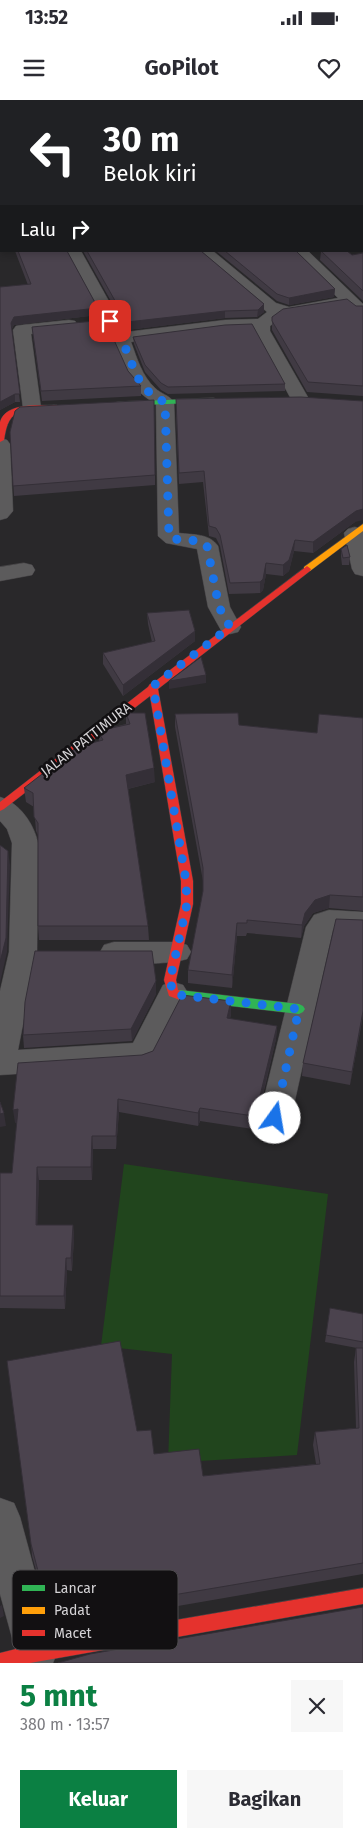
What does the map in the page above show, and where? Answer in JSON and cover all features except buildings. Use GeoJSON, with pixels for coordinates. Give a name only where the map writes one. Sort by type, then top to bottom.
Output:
{"type":"FeatureCollection","features":[{"type":"Feature","properties":{"kind":"street"},"geometry":{"type":"LineString","coordinates":[[74,252],[121,338],[135,375],[149,393],[165,402]]}},
{"type":"Feature","properties":{"kind":"street"},"geometry":{"type":"LineString","coordinates":[[204,252],[270,307],[278,311],[289,312],[357,307]]}},
{"type":"Feature","properties":{"kind":"street"},"geometry":{"type":"LineString","coordinates":[[300,252],[357,307]]}},
{"type":"Feature","properties":{"kind":"street"},"geometry":{"type":"LineString","coordinates":[[121,338],[225,326],[262,324],[278,311]]}},
{"type":"Feature","properties":{"kind":"street"},"geometry":{"type":"LineString","coordinates":[[32,408],[22,330],[110,321]]}},
{"type":"Feature","properties":{"kind":"street"},"geometry":{"type":"LineString","coordinates":[[262,324],[263,337],[305,400]]}},
{"type":"Feature","properties":{"kind":"street"},"geometry":{"type":"LineString","coordinates":[[107,405],[229,399]]}},
{"type":"Feature","properties":{"kind":"street"},"geometry":{"type":"LineString","coordinates":[[282,399],[305,400]]}},
{"type":"Feature","properties":{"kind":"street"},"geometry":{"type":"LineString","coordinates":[[165,402],[169,536],[179,540],[198,540],[207,546],[219,607],[230,627]]}},
{"type":"Feature","properties":{"kind":"street"},"geometry":{"type":"LineString","coordinates":[[0,514],[3,511],[0,442],[5,417],[16,410],[68,406]]}},
{"type":"Feature","properties":{"kind":"street"},"geometry":{"type":"LineString","coordinates":[[359,530],[363,569]]}},
{"type":"Feature","properties":{"kind":"street","name":"JALAN PATTIMURA"},"geometry":{"type":"LineString","coordinates":[[0,806],[153,686],[359,530]]}},
{"type":"Feature","properties":{"kind":"street"},"geometry":{"type":"LineString","coordinates":[[0,574],[24,570]]}},
{"type":"Feature","properties":{"kind":"street"},"geometry":{"type":"LineString","coordinates":[[0,806],[15,819],[24,834],[23,952],[0,1063],[142,1054],[173,993],[170,980],[187,904],[186,881],[153,686]]}},
{"type":"Feature","properties":{"kind":"street"},"geometry":{"type":"LineString","coordinates":[[275,1118],[316,941],[324,922],[332,920],[363,922]]}},
{"type":"Feature","properties":{"kind":"street"},"geometry":{"type":"LineString","coordinates":[[23,952],[52,952]]}},
{"type":"Feature","properties":{"kind":"street"},"geometry":{"type":"LineString","coordinates":[[90,952],[177,952]]}},
{"type":"Feature","properties":{"kind":"street"},"geometry":{"type":"LineString","coordinates":[[173,993],[299,1009]]}},
{"type":"Feature","properties":{"kind":"street"},"geometry":{"type":"LineString","coordinates":[[0,1517],[12,1611]]}},
{"type":"Feature","properties":{"kind":"street"},"geometry":{"type":"LineString","coordinates":[[178,1629],[363,1596]]}},
{"type":"Feature","properties":{"kind":"street"},"geometry":{"type":"LineString","coordinates":[[18,1658],[63,1650]]}},
{"type":"Feature","properties":{"kind":"green space"},"geometry":{"type":"Polygon","coordinates":[[[124,1164],[328,1194],[297,1455],[168,1463],[172,1354],[101,1346],[124,1164]]]}},
{"type":"Feature","properties":{"kind":"traffic: fast"},"geometry":{"type":"LineString","coordinates":[[117,404],[214,400]]}},
{"type":"Feature","properties":{"kind":"traffic: fast"},"geometry":{"type":"LineString","coordinates":[[180,995],[299,1009]]}},
{"type":"Feature","properties":{"kind":"traffic: slow"},"geometry":{"type":"LineString","coordinates":[[307,569],[363,527]]}},
{"type":"Feature","properties":{"kind":"traffic: jam"},"geometry":{"type":"LineString","coordinates":[[0,440],[4,422],[12,412],[16,410],[54,407]]}},
{"type":"Feature","properties":{"kind":"traffic: jam"},"geometry":{"type":"LineString","coordinates":[[0,807],[307,569]]}},
{"type":"Feature","properties":{"kind":"traffic: jam"},"geometry":{"type":"LineString","coordinates":[[153,686],[187,881],[187,904],[170,980],[173,993],[180,995]]}},
{"type":"Feature","properties":{"kind":"traffic: jam"},"geometry":{"type":"LineString","coordinates":[[178,1628],[363,1596]]}},
{"type":"Feature","properties":{"kind":"traffic: jam"},"geometry":{"type":"LineString","coordinates":[[0,1662],[53,1650]]}},
{"type":"Feature","properties":{"kind":"route"},"geometry":{"type":"LineString","coordinates":[[110,321],[121,338],[135,375],[149,393],[165,402],[169,536],[179,540],[198,540],[207,546],[219,607],[230,627],[153,686],[186,881],[187,904],[170,980],[171,987],[173,993],[179,995],[299,1009],[275,1118]]}}]}
